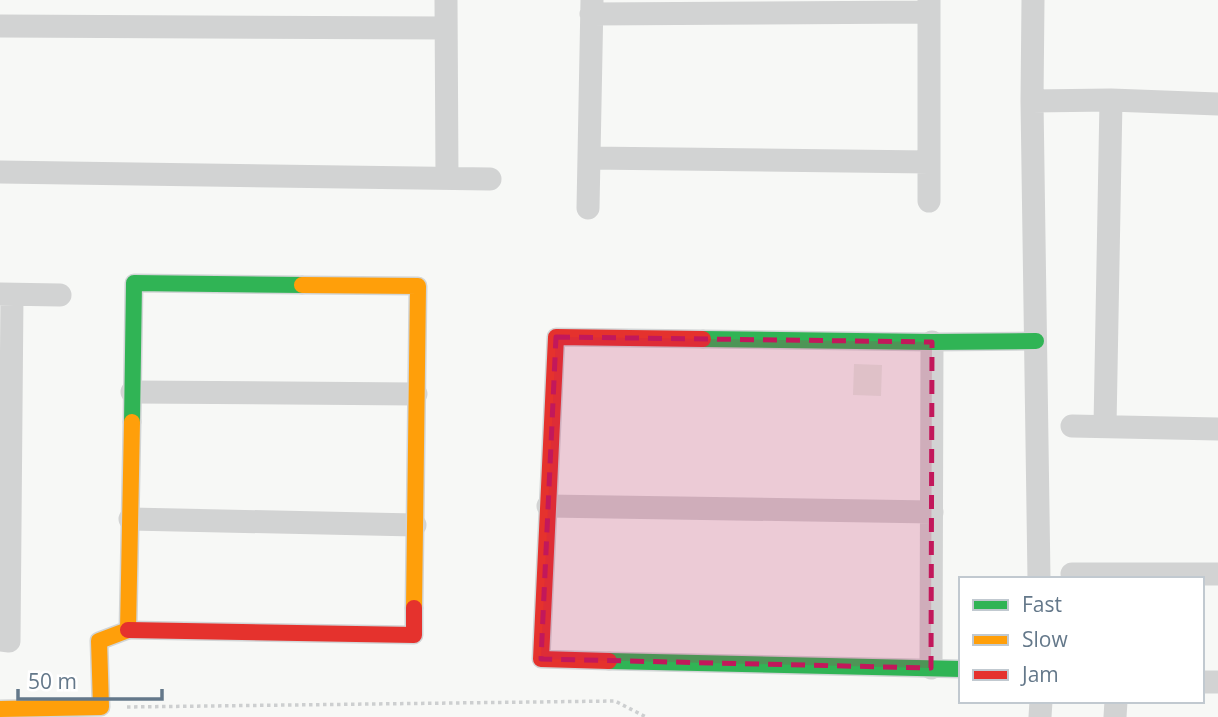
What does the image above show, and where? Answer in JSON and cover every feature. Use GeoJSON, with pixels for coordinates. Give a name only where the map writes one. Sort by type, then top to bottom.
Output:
{"type":"FeatureCollection","features":[{"type":"Feature","properties":{"kind":"street"},"geometry":{"type":"LineString","coordinates":[[446,0],[447,177]]}},
{"type":"Feature","properties":{"kind":"street"},"geometry":{"type":"LineString","coordinates":[[1033,0],[1039,577]]}},
{"type":"Feature","properties":{"kind":"street"},"geometry":{"type":"LineString","coordinates":[[588,208],[592,7],[929,6],[929,201]]}},
{"type":"Feature","properties":{"kind":"street"},"geometry":{"type":"LineString","coordinates":[[0,26],[446,28]]}},
{"type":"Feature","properties":{"kind":"street"},"geometry":{"type":"LineString","coordinates":[[1032,101],[1111,100],[1218,104]]}},
{"type":"Feature","properties":{"kind":"street"},"geometry":{"type":"LineString","coordinates":[[1105,426],[1111,100]]}},
{"type":"Feature","properties":{"kind":"street"},"geometry":{"type":"LineString","coordinates":[[589,158],[929,162]]}},
{"type":"Feature","properties":{"kind":"street"},"geometry":{"type":"LineString","coordinates":[[0,172],[490,179]]}},
{"type":"Feature","properties":{"kind":"street"},"geometry":{"type":"LineString","coordinates":[[0,709],[101,707],[99,641],[128,630],[414,635],[418,286],[134,283],[128,630]]}},
{"type":"Feature","properties":{"kind":"street"},"geometry":{"type":"LineString","coordinates":[[0,640],[9,641],[6,294],[60,295]]}},
{"type":"Feature","properties":{"kind":"street"},"geometry":{"type":"LineString","coordinates":[[959,669],[541,659],[556,337],[1036,341]]}},
{"type":"Feature","properties":{"kind":"street"},"geometry":{"type":"LineString","coordinates":[[932,342],[932,668]]}},
{"type":"Feature","properties":{"kind":"street"},"geometry":{"type":"LineString","coordinates":[[132,392],[416,394]]}},
{"type":"Feature","properties":{"kind":"street"},"geometry":{"type":"LineString","coordinates":[[1072,426],[1218,429]]}},
{"type":"Feature","properties":{"kind":"street"},"geometry":{"type":"LineString","coordinates":[[548,506],[932,512]]}},
{"type":"Feature","properties":{"kind":"street"},"geometry":{"type":"LineString","coordinates":[[130,519],[415,525]]}},
{"type":"Feature","properties":{"kind":"street"},"geometry":{"type":"LineString","coordinates":[[1072,574],[1218,574]]}},
{"type":"Feature","properties":{"kind":"path"},"geometry":{"type":"LineString","coordinates":[[101,707],[615,701],[646,717]]}},
{"type":"Feature","properties":{"kind":"highlighted area"},"geometry":{"type":"Polygon","coordinates":[[[556,337],[932,342],[931,668],[541,659],[556,337]]]}},
{"type":"Feature","properties":{"kind":"shaded area"},"geometry":{"type":"Polygon","coordinates":[[[854,364],[882,365],[881,396],[853,395],[854,364]]]}},
{"type":"Feature","properties":{"kind":"traffic: fast"},"geometry":{"type":"LineString","coordinates":[[132,422],[134,283],[302,285]]}},
{"type":"Feature","properties":{"kind":"traffic: fast"},"geometry":{"type":"LineString","coordinates":[[703,339],[1036,341]]}},
{"type":"Feature","properties":{"kind":"traffic: fast"},"geometry":{"type":"LineString","coordinates":[[609,661],[959,669]]}},
{"type":"Feature","properties":{"kind":"traffic: slow"},"geometry":{"type":"LineString","coordinates":[[302,285],[418,286],[414,608]]}},
{"type":"Feature","properties":{"kind":"traffic: slow"},"geometry":{"type":"LineString","coordinates":[[0,709],[101,707],[99,641],[128,630],[132,422]]}},
{"type":"Feature","properties":{"kind":"traffic: jam"},"geometry":{"type":"LineString","coordinates":[[609,661],[541,659],[556,337],[703,339]]}},
{"type":"Feature","properties":{"kind":"traffic: jam"},"geometry":{"type":"LineString","coordinates":[[128,630],[414,635],[414,608]]}}]}
